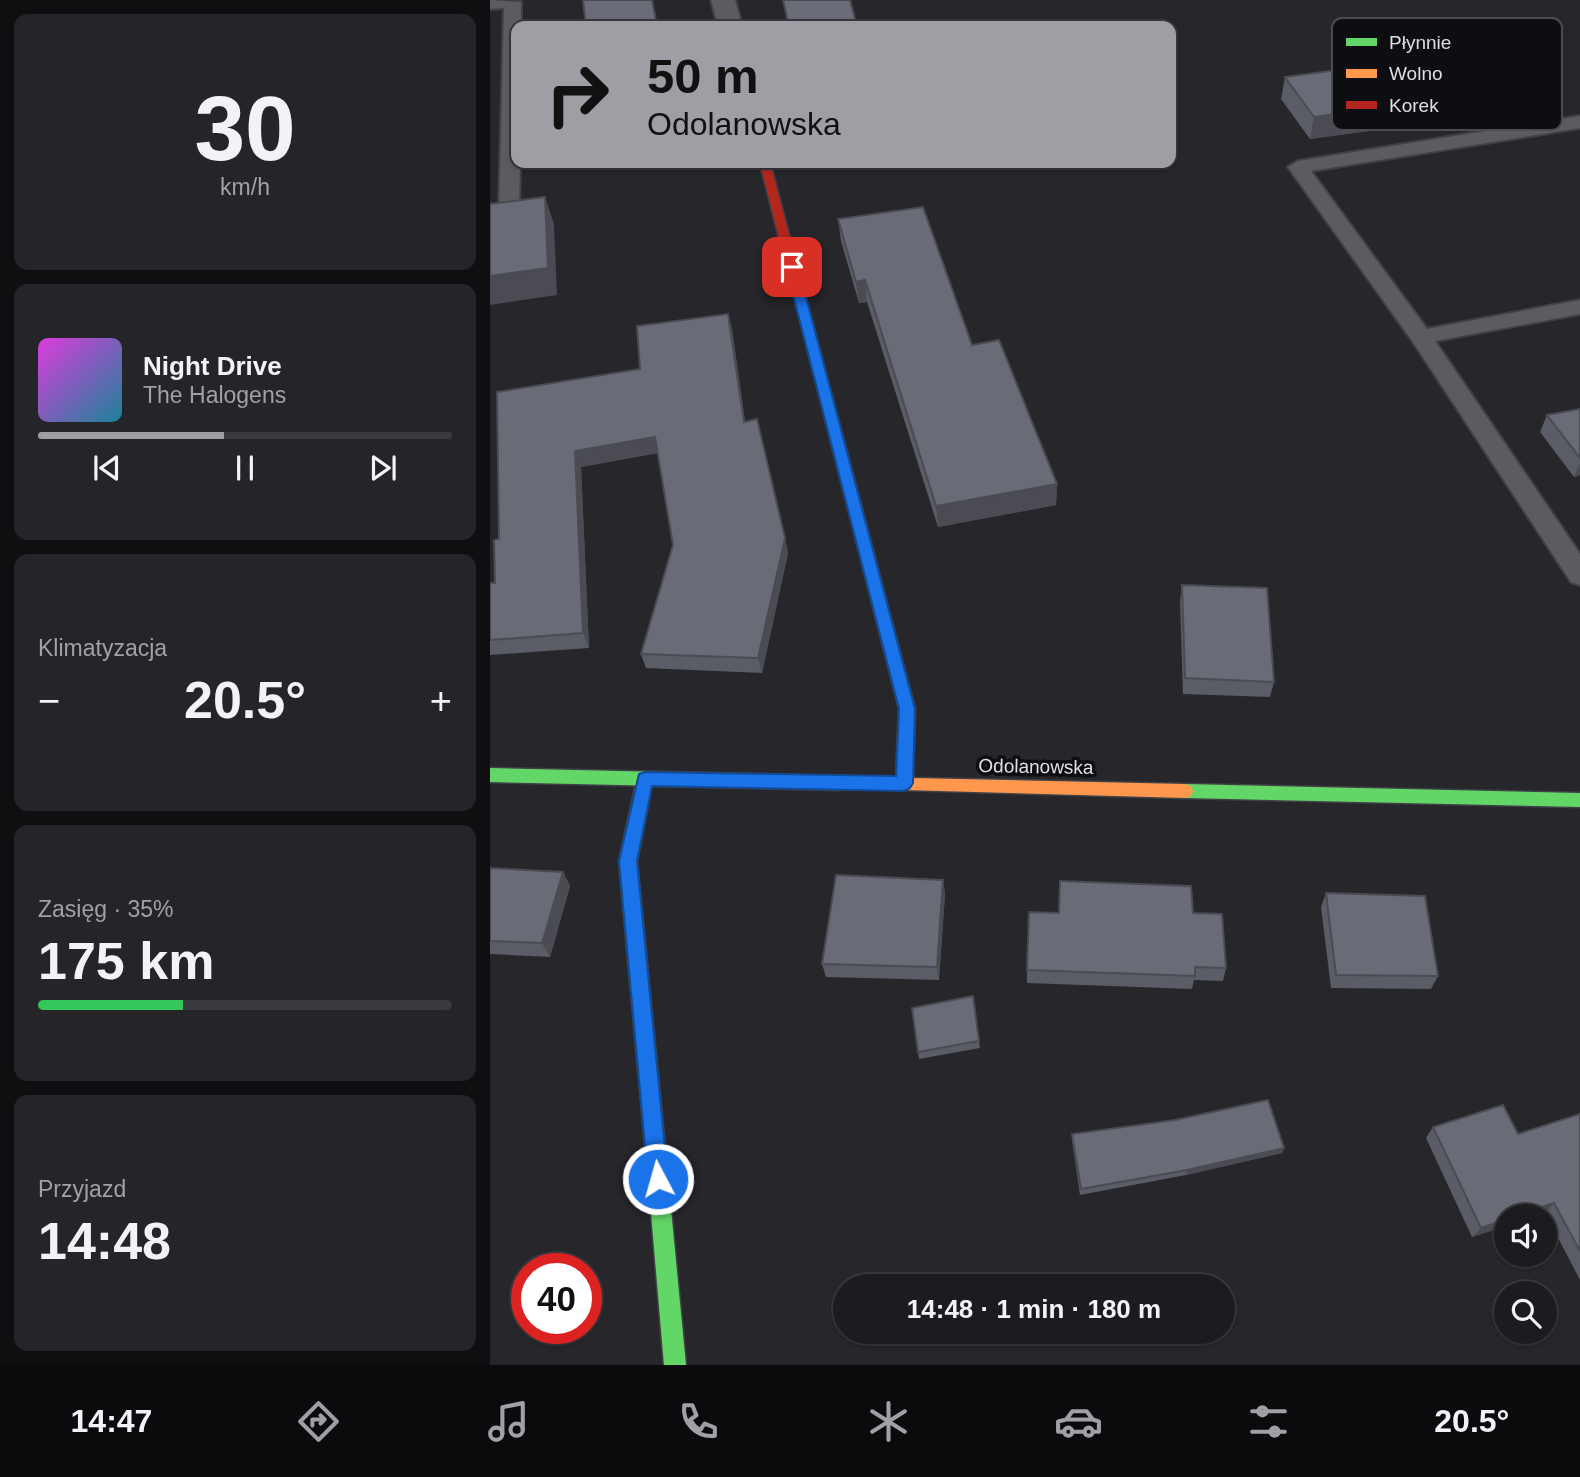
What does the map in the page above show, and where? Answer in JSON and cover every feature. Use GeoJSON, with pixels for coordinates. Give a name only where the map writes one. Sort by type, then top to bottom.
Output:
{"type":"FeatureCollection","features":[{"type":"Feature","properties":{"kind":"street"},"geometry":{"type":"LineString","coordinates":[[723,0],[729,21]]}},
{"type":"Feature","properties":{"kind":"street"},"geometry":{"type":"LineString","coordinates":[[766,168],[907,709],[904,783]]}},
{"type":"Feature","properties":{"kind":"street","name":"Odolanowska"},"geometry":{"type":"LineString","coordinates":[[490,775],[1580,800]]}},
{"type":"Feature","properties":{"kind":"street"},"geometry":{"type":"LineString","coordinates":[[645,779],[628,861],[675,1365]]}},
{"type":"Feature","properties":{"kind":"lane"},"geometry":{"type":"LineString","coordinates":[[490,4],[513,2],[513,21]]}},
{"type":"Feature","properties":{"kind":"lane"},"geometry":{"type":"LineString","coordinates":[[490,214],[509,211],[511,106]]}},
{"type":"Feature","properties":{"kind":"lane"},"geometry":{"type":"LineString","coordinates":[[1562,125],[1580,122]]}},
{"type":"Feature","properties":{"kind":"lane"},"geometry":{"type":"LineString","coordinates":[[1530,130],[1298,167],[1421,337],[1580,575]]}},
{"type":"Feature","properties":{"kind":"lane"},"geometry":{"type":"LineString","coordinates":[[1421,337],[1580,307]]}},
{"type":"Feature","properties":{"kind":"building"},"geometry":{"type":"Polygon","coordinates":[[[583,0],[652,0],[656,21],[585,21],[583,0]]]}},
{"type":"Feature","properties":{"kind":"building"},"geometry":{"type":"Polygon","coordinates":[[[783,0],[850,0],[856,21],[788,21],[783,0]]]}},
{"type":"Feature","properties":{"kind":"building"},"geometry":{"type":"Polygon","coordinates":[[[1332,71],[1332,114],[1314,117],[1285,77],[1332,71]]]}},
{"type":"Feature","properties":{"kind":"building"},"geometry":{"type":"Polygon","coordinates":[[[545,197],[548,268],[490,276],[490,204],[545,197]]]}},
{"type":"Feature","properties":{"kind":"building"},"geometry":{"type":"Polygon","coordinates":[[[923,207],[972,345],[999,340],[1057,484],[936,506],[865,280],[856,282],[838,219],[923,207]]]}},
{"type":"Feature","properties":{"kind":"building"},"geometry":{"type":"Polygon","coordinates":[[[728,314],[744,422],[757,419],[785,538],[758,658],[641,654],[673,545],[655,437],[575,451],[583,633],[490,640],[490,583],[495,583],[494,540],[499,539],[497,392],[640,369],[637,326],[728,314]]]}},
{"type":"Feature","properties":{"kind":"building"},"geometry":{"type":"Polygon","coordinates":[[[1580,409],[1580,458],[1547,415],[1580,409]]]}},
{"type":"Feature","properties":{"kind":"building"},"geometry":{"type":"Polygon","coordinates":[[[1182,585],[1267,588],[1274,682],[1185,678],[1182,585]]]}},
{"type":"Feature","properties":{"kind":"building"},"geometry":{"type":"Polygon","coordinates":[[[490,868],[563,872],[542,943],[490,941],[490,868]]]}},
{"type":"Feature","properties":{"kind":"building"},"geometry":{"type":"Polygon","coordinates":[[[836,875],[943,880],[937,967],[822,964],[836,875]]]}},
{"type":"Feature","properties":{"kind":"building"},"geometry":{"type":"Polygon","coordinates":[[[1060,881],[1191,886],[1193,913],[1222,914],[1226,968],[1195,967],[1195,976],[1027,970],[1029,912],[1059,913],[1060,881]]]}},
{"type":"Feature","properties":{"kind":"building"},"geometry":{"type":"Polygon","coordinates":[[[1326,893],[1425,896],[1438,976],[1336,975],[1326,893]]]}},
{"type":"Feature","properties":{"kind":"building"},"geometry":{"type":"Polygon","coordinates":[[[973,996],[979,1041],[918,1052],[912,1008],[973,996]]]}},
{"type":"Feature","properties":{"kind":"building"},"geometry":{"type":"Polygon","coordinates":[[[1268,1100],[1284,1148],[1187,1170],[1081,1189],[1072,1134],[1175,1120],[1268,1100]]]}},
{"type":"Feature","properties":{"kind":"building"},"geometry":{"type":"Polygon","coordinates":[[[1503,1105],[1518,1134],[1580,1114],[1580,1251],[1557,1204],[1554,1203],[1494,1204],[1494,1224],[1481,1228],[1433,1127],[1503,1105]]]}},
{"type":"Feature","properties":{"kind":"traffic: fast"},"geometry":{"type":"LineString","coordinates":[[490,775],[840,783]]}},
{"type":"Feature","properties":{"kind":"traffic: fast"},"geometry":{"type":"LineString","coordinates":[[1185,791],[1580,800]]}},
{"type":"Feature","properties":{"kind":"traffic: fast"},"geometry":{"type":"LineString","coordinates":[[658,1178],[675,1365]]}},
{"type":"Feature","properties":{"kind":"traffic: slow"},"geometry":{"type":"LineString","coordinates":[[855,509],[907,709],[904,783]]}},
{"type":"Feature","properties":{"kind":"traffic: slow"},"geometry":{"type":"LineString","coordinates":[[840,783],[1185,791]]}},
{"type":"Feature","properties":{"kind":"traffic: jam"},"geometry":{"type":"LineString","coordinates":[[766,168],[855,509]]}},
{"type":"Feature","properties":{"kind":"traffic: jam"},"geometry":{"type":"LineString","coordinates":[[645,779],[628,861],[658,1178]]}},
{"type":"Feature","properties":{"kind":"route"},"geometry":{"type":"LineString","coordinates":[[658,1179],[628,861],[645,779],[904,783],[907,709],[792,267]]}}]}
